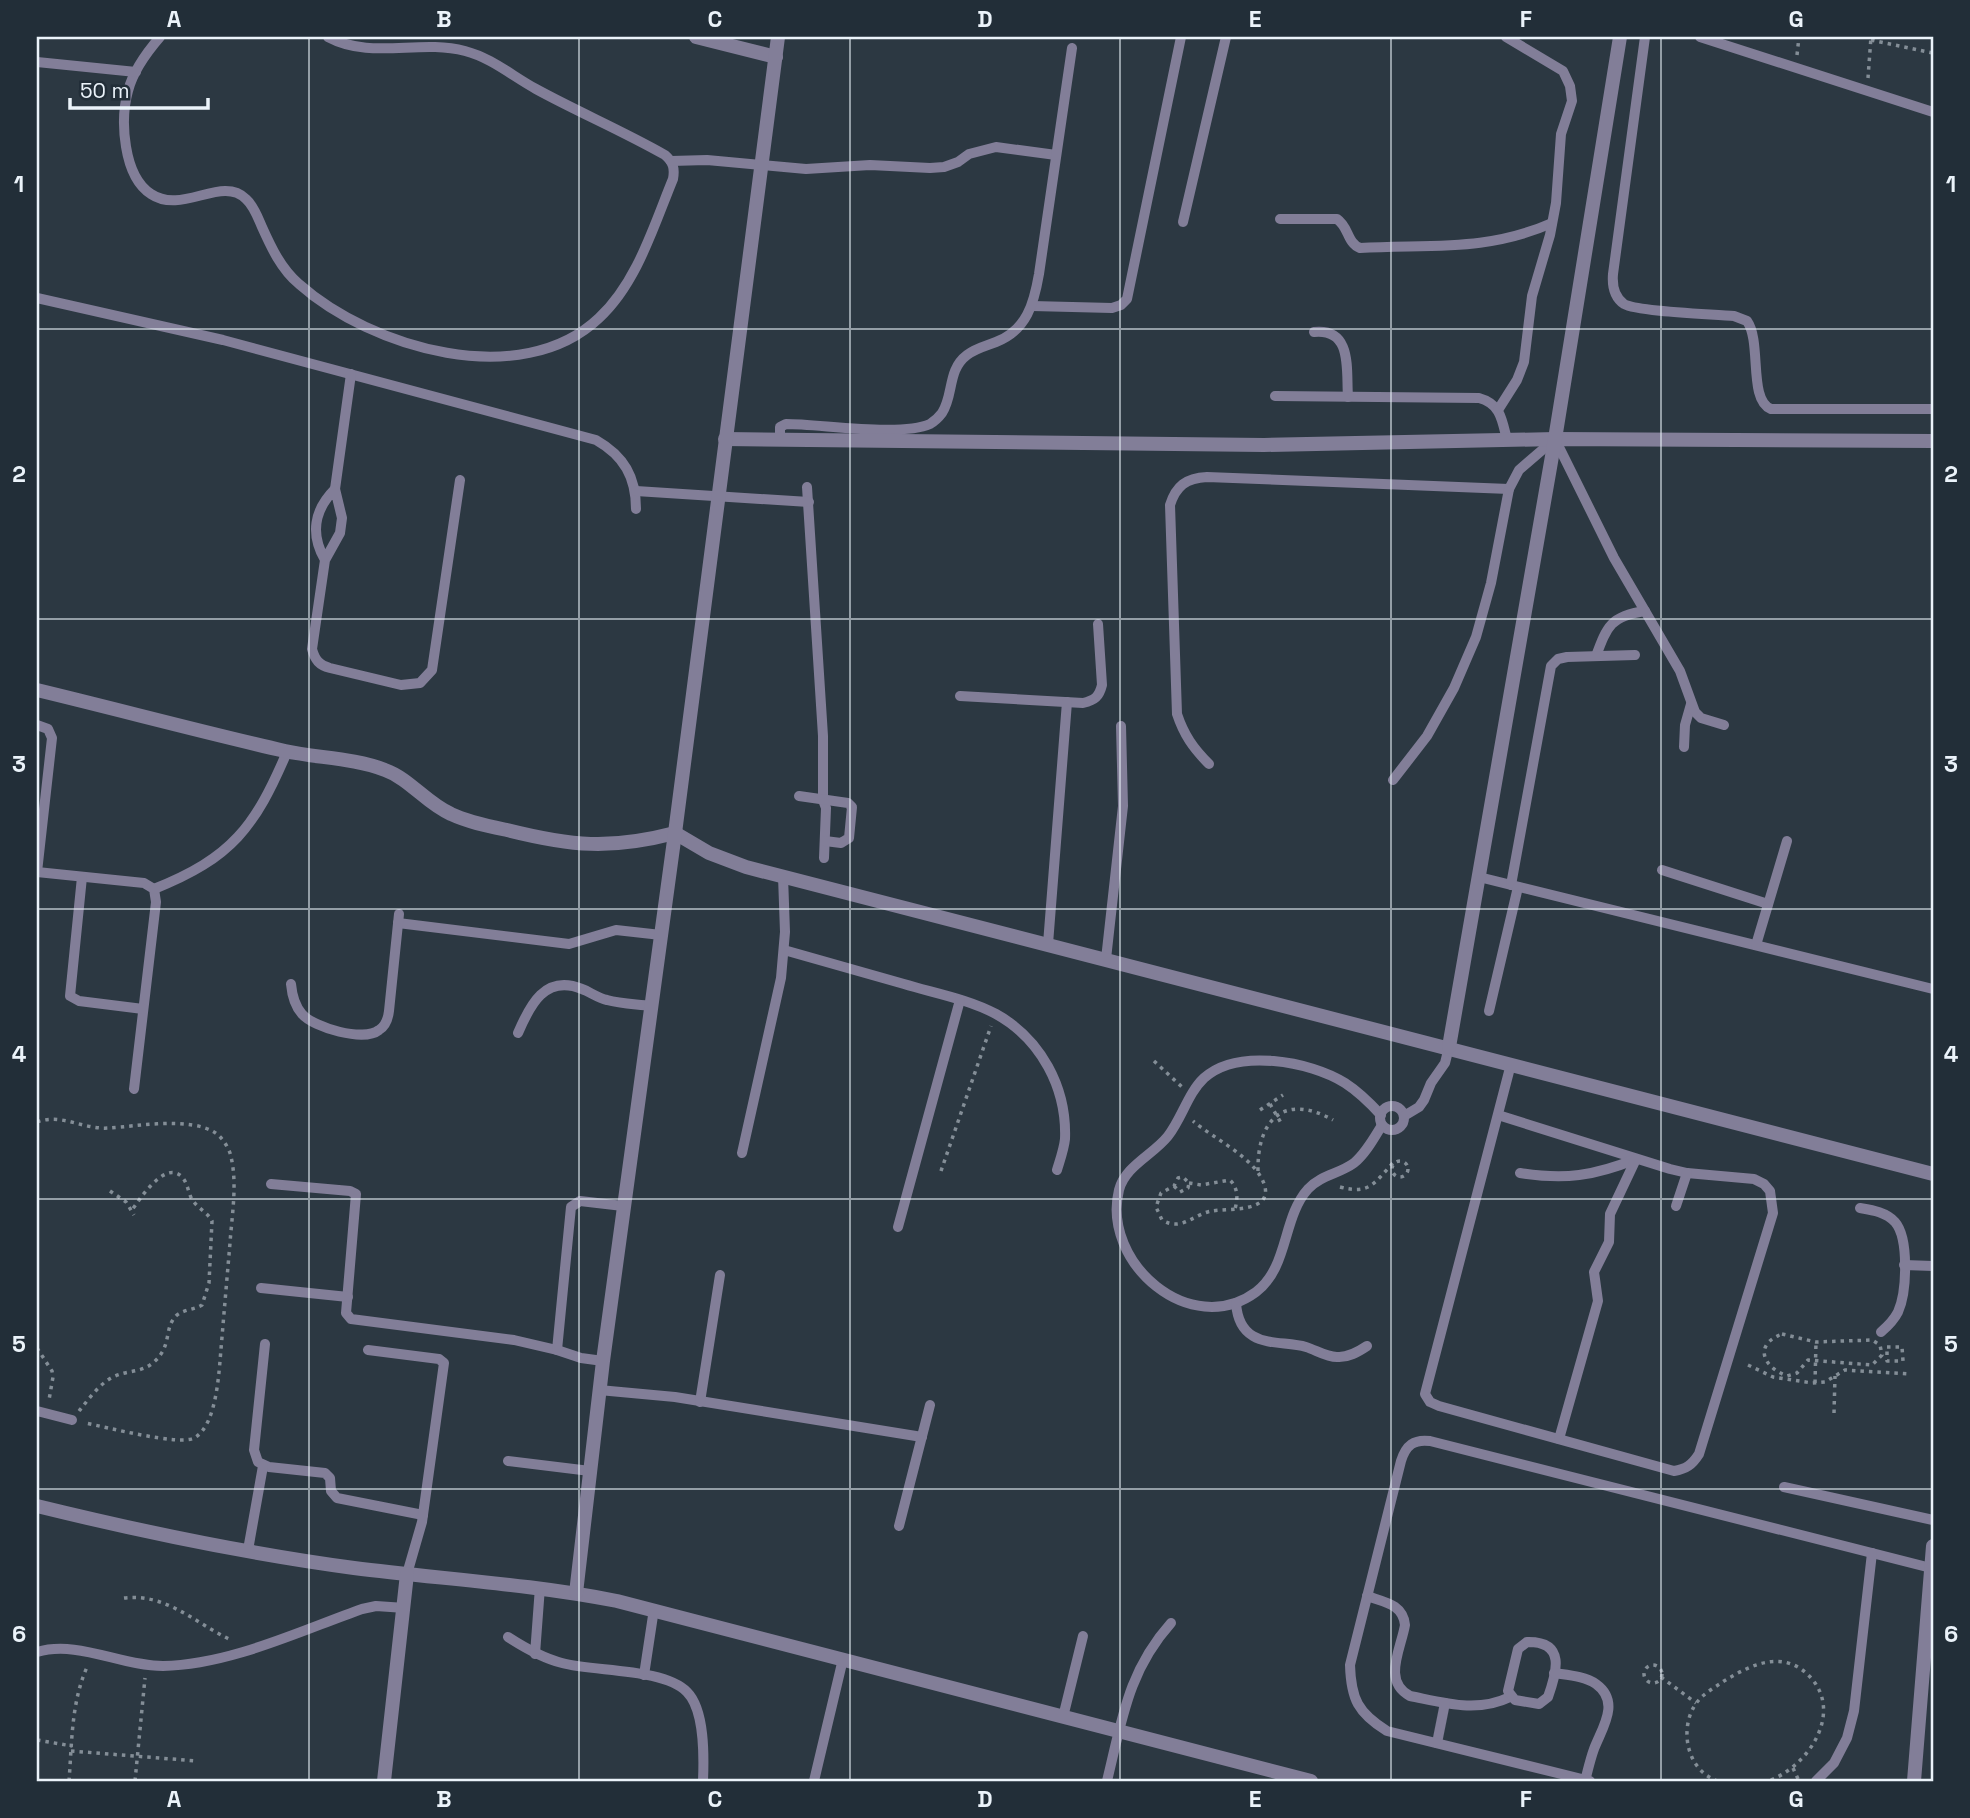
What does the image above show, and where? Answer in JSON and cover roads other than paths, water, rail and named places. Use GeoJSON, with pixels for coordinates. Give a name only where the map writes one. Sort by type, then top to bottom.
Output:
{"type":"FeatureCollection","features":[{"type":"Feature","properties":{"kind":"street"},"geometry":{"type":"LineString","coordinates":[[696,37],[776,57]]}},
{"type":"Feature","properties":{"kind":"street"},"geometry":{"type":"LineString","coordinates":[[576,1593],[599,1390],[778,37]]}},
{"type":"Feature","properties":{"kind":"street"},"geometry":{"type":"LineString","coordinates":[[1449,1047],[1555,439],[1620,37]]}},
{"type":"Feature","properties":{"kind":"street"},"geometry":{"type":"LineString","coordinates":[[725,439],[1227,445],[1555,439],[1933,441]]}},
{"type":"Feature","properties":{"kind":"street"},"geometry":{"type":"LineString","coordinates":[[37,690],[287,751],[384,770],[401,778],[433,805],[453,815],[554,842],[615,845],[674,833],[727,861],[1933,1174]]}},
{"type":"Feature","properties":{"kind":"street"},"geometry":{"type":"LineString","coordinates":[[37,1506],[293,1559],[540,1587],[654,1609],[1311,1781]]}},
{"type":"Feature","properties":{"kind":"street"},"geometry":{"type":"LineString","coordinates":[[1914,1781],[1933,1546]]}},
{"type":"Feature","properties":{"kind":"street"},"geometry":{"type":"LineString","coordinates":[[384,1781],[407,1574]]}},
{"type":"Feature","properties":{"kind":"lane"},"geometry":{"type":"LineString","coordinates":[[160,37],[147,52],[128,90],[124,131],[133,171],[140,184],[150,194],[163,200],[177,201],[216,192],[237,193],[246,198],[283,267],[296,283],[317,299],[372,331],[408,344],[484,356],[534,353],[558,346],[580,334],[608,308],[630,277],[673,179],[671,161],[657,150],[534,88],[486,59],[447,47],[356,48],[328,37]]}},
{"type":"Feature","properties":{"kind":"lane"},"geometry":{"type":"LineString","coordinates":[[1032,306],[1112,308],[1127,299],[1181,37]]}},
{"type":"Feature","properties":{"kind":"lane"},"geometry":{"type":"LineString","coordinates":[[1183,222],[1226,37]]}},
{"type":"Feature","properties":{"kind":"lane"},"geometry":{"type":"LineString","coordinates":[[1498,410],[1517,380],[1524,362],[1532,296],[1552,223],[1561,134],[1572,101],[1570,86],[1563,71],[1506,37]]}},
{"type":"Feature","properties":{"kind":"lane"},"geometry":{"type":"LineString","coordinates":[[1645,37],[1613,274],[1614,292],[1619,299],[1634,307],[1734,316],[1747,321],[1753,334],[1760,397],[1765,407],[1933,408]]}},
{"type":"Feature","properties":{"kind":"lane"},"geometry":{"type":"LineString","coordinates":[[1700,37],[1933,112]]}},
{"type":"Feature","properties":{"kind":"lane"},"geometry":{"type":"LineString","coordinates":[[780,440],[780,427],[786,424],[889,428],[930,424],[944,410],[959,362],[976,349],[1009,336],[1027,318],[1040,274],[1072,48]]}},
{"type":"Feature","properties":{"kind":"lane"},"geometry":{"type":"LineString","coordinates":[[37,62],[136,72]]}},
{"type":"Feature","properties":{"kind":"lane"},"geometry":{"type":"LineString","coordinates":[[671,161],[707,160],[806,169],[870,165],[937,167],[958,162],[982,149],[996,147],[1056,155]]}},
{"type":"Feature","properties":{"kind":"lane"},"geometry":{"type":"LineString","coordinates":[[1280,219],[1337,219],[1343,223],[1354,246],[1360,248],[1487,243],[1531,232],[1552,223]]}},
{"type":"Feature","properties":{"kind":"lane"},"geometry":{"type":"LineString","coordinates":[[37,298],[223,340],[596,440],[623,460],[636,491],[636,509]]}},
{"type":"Feature","properties":{"kind":"lane"},"geometry":{"type":"LineString","coordinates":[[1314,332],[1334,334],[1341,341],[1345,351],[1348,397]]}},
{"type":"Feature","properties":{"kind":"lane"},"geometry":{"type":"LineString","coordinates":[[351,374],[335,489],[340,503],[341,526],[334,547],[325,560],[312,649],[321,666],[401,685],[420,683],[427,678],[432,670],[460,480]]}},
{"type":"Feature","properties":{"kind":"lane"},"geometry":{"type":"LineString","coordinates":[[1275,396],[1479,398],[1490,401],[1498,410],[1507,440]]}},
{"type":"Feature","properties":{"kind":"lane"},"geometry":{"type":"LineString","coordinates":[[1393,780],[1434,724],[1454,688],[1476,637],[1491,583],[1509,489],[1519,470],[1555,439],[1614,558],[1680,671],[1695,712],[1701,718],[1724,725]]}},
{"type":"Feature","properties":{"kind":"lane"},"geometry":{"type":"LineString","coordinates":[[1209,764],[1194,750],[1177,714],[1170,505],[1174,493],[1182,483],[1207,477],[1509,489]]}},
{"type":"Feature","properties":{"kind":"lane"},"geometry":{"type":"LineString","coordinates":[[807,487],[823,736],[823,800],[826,806],[824,858]]}},
{"type":"Feature","properties":{"kind":"lane"},"geometry":{"type":"LineString","coordinates":[[325,560],[319,548],[315,522],[326,498],[335,489]]}},
{"type":"Feature","properties":{"kind":"lane"},"geometry":{"type":"LineString","coordinates":[[636,491],[809,502]]}},
{"type":"Feature","properties":{"kind":"lane"},"geometry":{"type":"LineString","coordinates":[[1596,656],[1605,631],[1616,620],[1644,611]]}},
{"type":"Feature","properties":{"kind":"lane"},"geometry":{"type":"LineString","coordinates":[[960,696],[1093,701],[1100,694],[1102,685],[1098,624]]}},
{"type":"Feature","properties":{"kind":"lane"},"geometry":{"type":"LineString","coordinates":[[1489,1011],[1514,886],[1551,666],[1558,659],[1567,657],[1635,655]]}},
{"type":"Feature","properties":{"kind":"lane"},"geometry":{"type":"LineString","coordinates":[[1048,944],[1067,702]]}},
{"type":"Feature","properties":{"kind":"lane"},"geometry":{"type":"LineString","coordinates":[[1684,747],[1685,725],[1691,704]]}},
{"type":"Feature","properties":{"kind":"lane"},"geometry":{"type":"LineString","coordinates":[[37,725],[48,729],[52,738],[37,872],[144,883],[154,889]]}},
{"type":"Feature","properties":{"kind":"lane"},"geometry":{"type":"LineString","coordinates":[[1106,959],[1123,806],[1121,726]]}},
{"type":"Feature","properties":{"kind":"lane"},"geometry":{"type":"LineString","coordinates":[[154,889],[200,868],[231,845],[257,815],[287,751]]}},
{"type":"Feature","properties":{"kind":"lane"},"geometry":{"type":"LineString","coordinates":[[799,796],[848,803],[853,809],[849,838],[841,843],[825,841]]}},
{"type":"Feature","properties":{"kind":"lane"},"geometry":{"type":"LineString","coordinates":[[1756,945],[1787,841]]}},
{"type":"Feature","properties":{"kind":"lane"},"geometry":{"type":"LineString","coordinates":[[1662,870],[1768,904]]}},
{"type":"Feature","properties":{"kind":"lane"},"geometry":{"type":"LineString","coordinates":[[742,1153],[781,978],[786,913],[783,876]]}},
{"type":"Feature","properties":{"kind":"lane"},"geometry":{"type":"LineString","coordinates":[[82,877],[70,996],[79,1001],[143,1009]]}},
{"type":"Feature","properties":{"kind":"lane"},"geometry":{"type":"LineString","coordinates":[[1479,877],[1933,989]]}},
{"type":"Feature","properties":{"kind":"lane"},"geometry":{"type":"LineString","coordinates":[[134,1089],[156,902],[154,889]]}},
{"type":"Feature","properties":{"kind":"lane"},"geometry":{"type":"LineString","coordinates":[[291,984],[296,1006],[313,1023],[372,1035],[381,1030],[390,1011],[398,918],[569,944],[616,930],[660,935]]}},
{"type":"Feature","properties":{"kind":"lane"},"geometry":{"type":"LineString","coordinates":[[785,950],[960,1000],[995,1014],[1020,1031],[1041,1054],[1056,1081],[1064,1111],[1065,1142],[1057,1170]]}},
{"type":"Feature","properties":{"kind":"lane"},"geometry":{"type":"LineString","coordinates":[[519,1032],[534,1000],[544,991],[557,986],[570,985],[607,1000],[651,1006]]}},
{"type":"Feature","properties":{"kind":"lane"},"geometry":{"type":"LineString","coordinates":[[898,1227],[960,1000]]}},
{"type":"Feature","properties":{"kind":"lane"},"geometry":{"type":"LineString","coordinates":[[1404,1116],[1412,1113],[1424,1100],[1431,1083],[1445,1063],[1449,1047]]}},
{"type":"Feature","properties":{"kind":"lane"},"geometry":{"type":"LineString","coordinates":[[1404,1116],[1397,1129],[1386,1129],[1382,1120],[1364,1097],[1343,1082],[1320,1072],[1260,1060],[1239,1061],[1220,1067],[1203,1079],[1191,1096],[1184,1113],[1156,1150],[1124,1177],[1117,1203],[1119,1235],[1126,1251],[1138,1269],[1156,1287],[1175,1299],[1195,1307],[1217,1308],[1236,1303],[1258,1291],[1270,1276],[1279,1260],[1299,1202],[1318,1181],[1354,1163],[1364,1152],[1382,1120],[1383,1110],[1393,1106],[1402,1111],[1404,1116]]}},
{"type":"Feature","properties":{"kind":"lane"},"geometry":{"type":"LineString","coordinates":[[1498,1115],[1687,1173],[1754,1179],[1770,1191],[1773,1213],[1760,1258],[1699,1454],[1693,1464],[1684,1469],[1674,1471],[1438,1406],[1430,1402],[1425,1394],[1511,1064]]}},
{"type":"Feature","properties":{"kind":"lane"},"geometry":{"type":"LineString","coordinates":[[1520,1173],[1549,1178],[1579,1177],[1608,1170],[1636,1158]]}},
{"type":"Feature","properties":{"kind":"lane"},"geometry":{"type":"LineString","coordinates":[[1559,1439],[1598,1301],[1594,1272],[1609,1242],[1610,1214],[1636,1158]]}},
{"type":"Feature","properties":{"kind":"lane"},"geometry":{"type":"LineString","coordinates":[[1676,1206],[1687,1173]]}},
{"type":"Feature","properties":{"kind":"lane"},"geometry":{"type":"LineString","coordinates":[[271,1184],[350,1191],[356,1194],[347,1317],[355,1321],[514,1339],[582,1358],[603,1361]]}},
{"type":"Feature","properties":{"kind":"lane"},"geometry":{"type":"LineString","coordinates":[[557,1350],[571,1207],[580,1201],[623,1206]]}},
{"type":"Feature","properties":{"kind":"lane"},"geometry":{"type":"LineString","coordinates":[[1860,1208],[1878,1211],[1893,1220],[1902,1233],[1901,1304],[1897,1315],[1881,1332]]}},
{"type":"Feature","properties":{"kind":"lane"},"geometry":{"type":"LineString","coordinates":[[1903,1265],[1933,1266]]}},
{"type":"Feature","properties":{"kind":"lane"},"geometry":{"type":"LineString","coordinates":[[700,1402],[720,1275]]}},
{"type":"Feature","properties":{"kind":"lane"},"geometry":{"type":"LineString","coordinates":[[261,1288],[348,1297]]}},
{"type":"Feature","properties":{"kind":"lane"},"geometry":{"type":"LineString","coordinates":[[1236,1303],[1242,1326],[1251,1335],[1262,1340],[1290,1343],[1337,1357],[1353,1355],[1367,1346]]}},
{"type":"Feature","properties":{"kind":"lane"},"geometry":{"type":"LineString","coordinates":[[265,1344],[254,1450],[255,1456],[263,1465],[325,1473],[330,1478],[331,1491],[337,1498],[423,1515]]}},
{"type":"Feature","properties":{"kind":"lane"},"geometry":{"type":"LineString","coordinates":[[368,1350],[439,1359],[444,1363],[423,1515],[407,1574]]}},
{"type":"Feature","properties":{"kind":"lane"},"geometry":{"type":"LineString","coordinates":[[599,1390],[650,1394],[922,1437]]}},
{"type":"Feature","properties":{"kind":"lane"},"geometry":{"type":"LineString","coordinates":[[899,1526],[930,1405]]}},
{"type":"Feature","properties":{"kind":"lane"},"geometry":{"type":"LineString","coordinates":[[37,1411],[72,1420]]}},
{"type":"Feature","properties":{"kind":"lane"},"geometry":{"type":"LineString","coordinates":[[1554,1673],[1596,1684],[1609,1704],[1609,1715],[1594,1750],[1587,1781],[1387,1731],[1370,1720],[1357,1704],[1350,1686],[1350,1665],[1404,1451],[1411,1444],[1420,1440],[1931,1568]]}},
{"type":"Feature","properties":{"kind":"lane"},"geometry":{"type":"LineString","coordinates":[[508,1461],[590,1471]]}},
{"type":"Feature","properties":{"kind":"lane"},"geometry":{"type":"LineString","coordinates":[[248,1550],[263,1465]]}},
{"type":"Feature","properties":{"kind":"lane"},"geometry":{"type":"LineString","coordinates":[[1784,1487],[1933,1520]]}},
{"type":"Feature","properties":{"kind":"lane"},"geometry":{"type":"LineString","coordinates":[[1816,1781],[1834,1763],[1847,1738],[1854,1711],[1872,1553]]}},
{"type":"Feature","properties":{"kind":"lane"},"geometry":{"type":"LineString","coordinates":[[535,1654],[540,1587]]}},
{"type":"Feature","properties":{"kind":"lane"},"geometry":{"type":"LineString","coordinates":[[1367,1596],[1396,1606],[1405,1618],[1395,1675],[1397,1685],[1410,1696],[1458,1706],[1484,1706],[1510,1697]]}},
{"type":"Feature","properties":{"kind":"lane"},"geometry":{"type":"LineString","coordinates":[[37,1652],[66,1649],[146,1665],[190,1664],[248,1649],[362,1609],[376,1606],[404,1608]]}},
{"type":"Feature","properties":{"kind":"lane"},"geometry":{"type":"LineString","coordinates":[[644,1675],[654,1609]]}},
{"type":"Feature","properties":{"kind":"lane"},"geometry":{"type":"LineString","coordinates":[[1107,1781],[1135,1677],[1156,1639],[1171,1623]]}},
{"type":"Feature","properties":{"kind":"lane"},"geometry":{"type":"LineString","coordinates":[[1063,1717],[1083,1636]]}},
{"type":"Feature","properties":{"kind":"lane"},"geometry":{"type":"LineString","coordinates":[[508,1637],[535,1654],[564,1664],[644,1675],[669,1681],[687,1692],[698,1709],[703,1781]]}},
{"type":"Feature","properties":{"kind":"lane"},"geometry":{"type":"LineString","coordinates":[[1533,1642],[1552,1649],[1556,1658],[1554,1673],[1550,1692],[1544,1701],[1533,1704],[1510,1697],[1508,1685],[1516,1654],[1522,1645],[1533,1642]]}},
{"type":"Feature","properties":{"kind":"lane"},"geometry":{"type":"LineString","coordinates":[[814,1781],[843,1659]]}},
{"type":"Feature","properties":{"kind":"lane"},"geometry":{"type":"LineString","coordinates":[[1437,1743],[1446,1703]]}}]}
